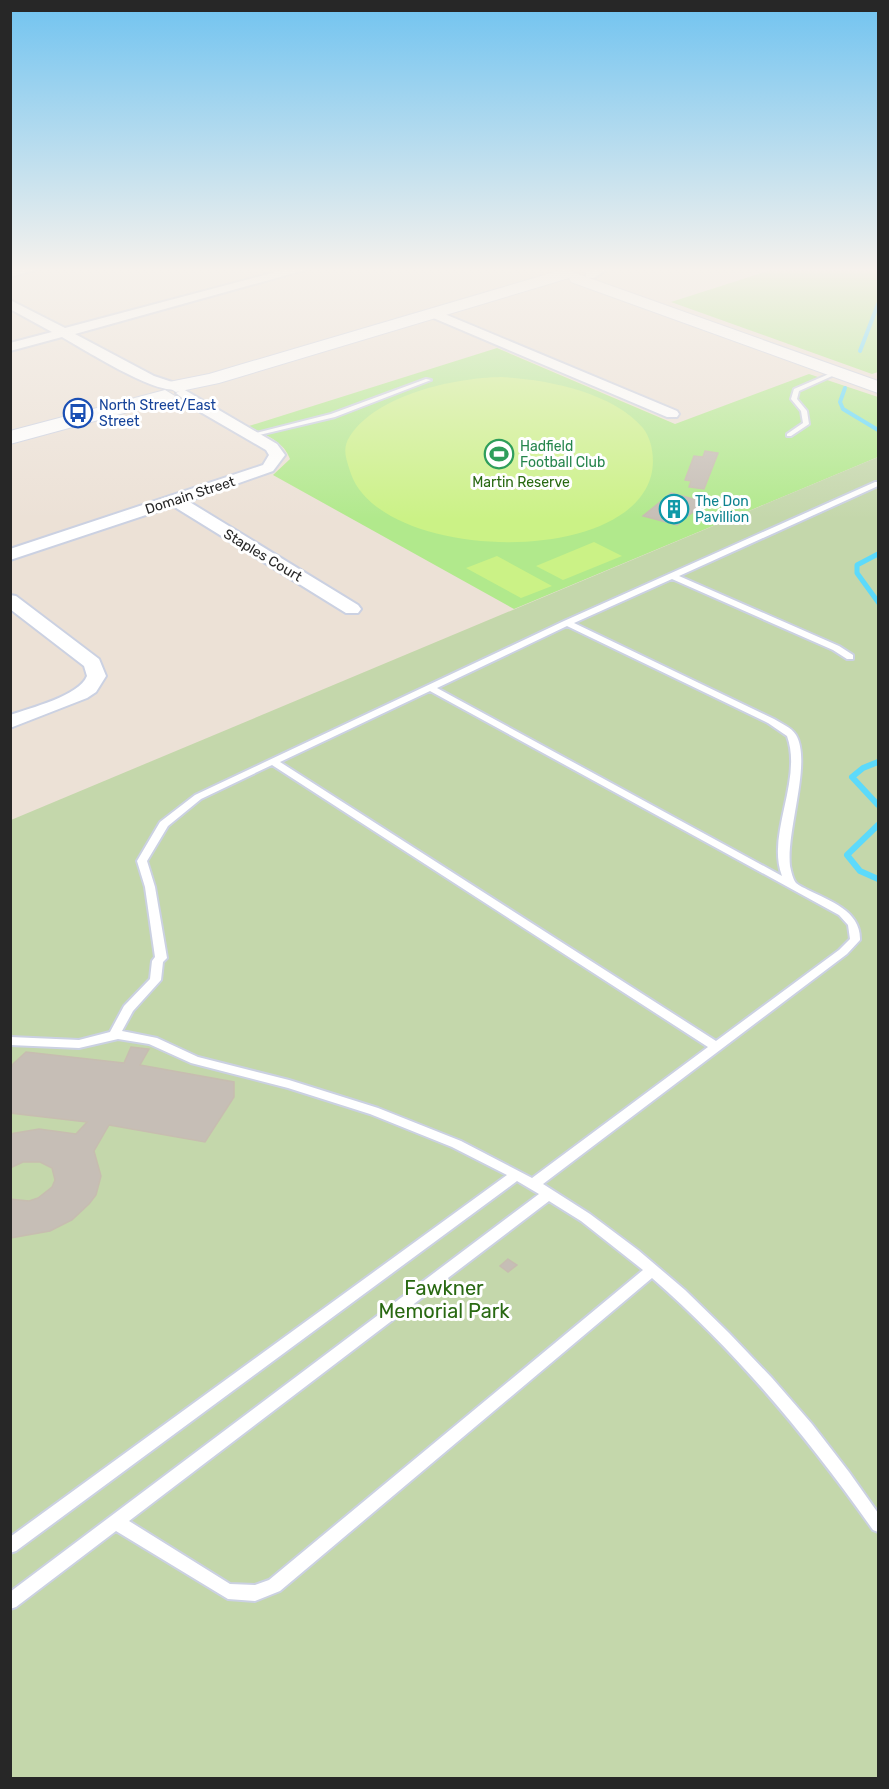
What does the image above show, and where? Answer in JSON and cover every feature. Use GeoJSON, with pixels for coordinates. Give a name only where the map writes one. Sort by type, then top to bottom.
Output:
{"type":"FeatureCollection","features":[{"type":"Feature","properties":{"kind":"street","name":"Domain Street"},"geometry":{"type":"LineString","coordinates":[[10,555],[249,476],[272,464],[277,455],[275,451],[251,435],[98,351]]}},
{"type":"Feature","properties":{"kind":"street"},"geometry":{"type":"LineString","coordinates":[[10,438],[168,390],[306,351]]}},
{"type":"Feature","properties":{"kind":"street"},"geometry":{"type":"LineString","coordinates":[[524,351],[672,414]]}},
{"type":"Feature","properties":{"kind":"street"},"geometry":{"type":"LineString","coordinates":[[782,351],[879,387]]}},
{"type":"Feature","properties":{"kind":"street","name":"Staples Court"},"geometry":{"type":"LineString","coordinates":[[174,500],[352,609]]}},
{"type":"Feature","properties":{"kind":"street"},"geometry":{"type":"LineString","coordinates":[[10,600],[92,663],[96,674],[94,682],[66,700],[10,722]]}},
{"type":"Feature","properties":{"kind":"lane"},"geometry":{"type":"LineString","coordinates":[[789,435],[806,424],[804,411],[794,399],[796,390],[838,372]]}},
{"type":"Feature","properties":{"kind":"lane"},"geometry":{"type":"LineString","coordinates":[[251,435],[333,416],[428,380]]}},
{"type":"Feature","properties":{"kind":"lane"},"geometry":{"type":"LineString","coordinates":[[114,1035],[128,1009],[155,980],[158,961],[161,958],[150,887],[142,861],[164,824],[198,797],[275,763],[567,623],[879,484]]}},
{"type":"Feature","properties":{"kind":"lane"},"geometry":{"type":"LineString","coordinates":[[672,576],[850,657]]}},
{"type":"Feature","properties":{"kind":"lane"},"geometry":{"type":"LineString","coordinates":[[567,623],[771,721],[792,736],[796,751],[784,844],[784,867],[791,885]]}},
{"type":"Feature","properties":{"kind":"lane"},"geometry":{"type":"LineString","coordinates":[[431,688],[791,885],[847,917],[855,929],[855,940],[843,952],[533,1184]]}},
{"type":"Feature","properties":{"kind":"lane"},"geometry":{"type":"LineString","coordinates":[[275,763],[716,1047]]}},
{"type":"Feature","properties":{"kind":"lane"},"geometry":{"type":"LineString","coordinates":[[10,1041],[75,1044],[98,1041],[114,1035],[166,1044],[198,1061],[313,1089],[380,1112],[444,1139],[516,1174],[549,1194],[651,1271],[728,1342],[791,1409],[879,1525]]}},
{"type":"Feature","properties":{"kind":"lane"},"geometry":{"type":"LineString","coordinates":[[10,1546],[516,1174]]}},
{"type":"Feature","properties":{"kind":"lane"},"geometry":{"type":"LineString","coordinates":[[10,1602],[549,1194]]}},
{"type":"Feature","properties":{"kind":"lane"},"geometry":{"type":"LineString","coordinates":[[116,1522],[228,1591],[255,1593],[274,1586],[651,1271]]}},
{"type":"Feature","properties":{"kind":"green space","name":"Martin Reserve"},"geometry":{"type":"Polygon","coordinates":[[[486,351],[505,351],[675,424],[809,374],[878,397],[878,457],[514,609],[273,475],[290,459],[273,439],[249,426],[486,351]]]}},
{"type":"Feature","properties":{"kind":"green space"},"geometry":{"type":"Polygon","coordinates":[[[809,351],[878,351],[878,372],[872,374],[809,351]]]}},
{"type":"Feature","properties":{"kind":"green space","name":"Hadfield Football Club"},"geometry":{"type":"Polygon","coordinates":[[[501,377],[538,381],[577,390],[614,405],[643,428],[651,445],[652,470],[651,476],[632,506],[598,527],[553,539],[503,542],[453,537],[407,524],[372,503],[351,474],[346,455],[347,441],[363,421],[379,409],[418,391],[462,381],[501,377]]]}},
{"type":"Feature","properties":{"kind":"green space","name":"Fawkner Memorial Park"},"geometry":{"type":"Polygon","coordinates":[[[878,457],[878,1778],[11,1778],[11,820],[878,457]]]}},
{"type":"Feature","properties":{"kind":"green space"},"geometry":{"type":"Polygon","coordinates":[[[594,542],[622,556],[563,580],[536,566],[594,542]]]}},
{"type":"Feature","properties":{"kind":"green space"},"geometry":{"type":"Polygon","coordinates":[[[497,556],[552,586],[521,598],[466,568],[497,556]]]}},
{"type":"Feature","properties":{"kind":"building"},"geometry":{"type":"Polygon","coordinates":[[[705,451],[718,453],[704,489],[689,487],[691,481],[685,480],[694,456],[703,457],[705,451]]]}},
{"type":"Feature","properties":{"kind":"building","name":"The Don Pavillion"},"geometry":{"type":"Polygon","coordinates":[[[671,493],[705,502],[677,525],[643,516],[671,493]]]}},
{"type":"Feature","properties":{"kind":"building"},"geometry":{"type":"Polygon","coordinates":[[[131,1047],[149,1049],[140,1065],[234,1082],[234,1097],[205,1142],[109,1125],[94,1151],[101,1176],[96,1195],[89,1204],[72,1220],[50,1231],[10,1238],[10,1199],[29,1201],[38,1198],[52,1187],[55,1180],[52,1168],[40,1162],[23,1162],[10,1168],[10,1134],[39,1129],[76,1134],[87,1122],[10,1113],[10,1071],[13,1064],[26,1052],[124,1063],[131,1047]]]}},
{"type":"Feature","properties":{"kind":"building"},"geometry":{"type":"Polygon","coordinates":[[[508,1259],[517,1265],[508,1272],[500,1266],[508,1259]]]}},
{"type":"Feature","properties":{"kind":"waterway"},"geometry":{"type":"LineString","coordinates":[[845,388],[840,402],[843,409],[878,430]]}},
{"type":"Feature","properties":{"kind":"waterway"},"geometry":{"type":"LineString","coordinates":[[878,554],[857,565],[857,573],[878,602]]}},
{"type":"Feature","properties":{"kind":"waterway"},"geometry":{"type":"LineString","coordinates":[[878,762],[863,768],[852,777],[878,805]]}},
{"type":"Feature","properties":{"kind":"waterway"},"geometry":{"type":"LineString","coordinates":[[878,825],[847,855],[860,871],[878,879]]}},
{"type":"Feature","properties":{"kind":"place","name":"North Street/East Street"},"geometry":{"type":"Point","coordinates":[78,413]}},
{"type":"Feature","properties":{"kind":"place","name":"Hadfield Football Club"},"geometry":{"type":"Point","coordinates":[499,454]}},
{"type":"Feature","properties":{"kind":"place","name":"The Don Pavillion"},"geometry":{"type":"Point","coordinates":[674,509]}}]}
